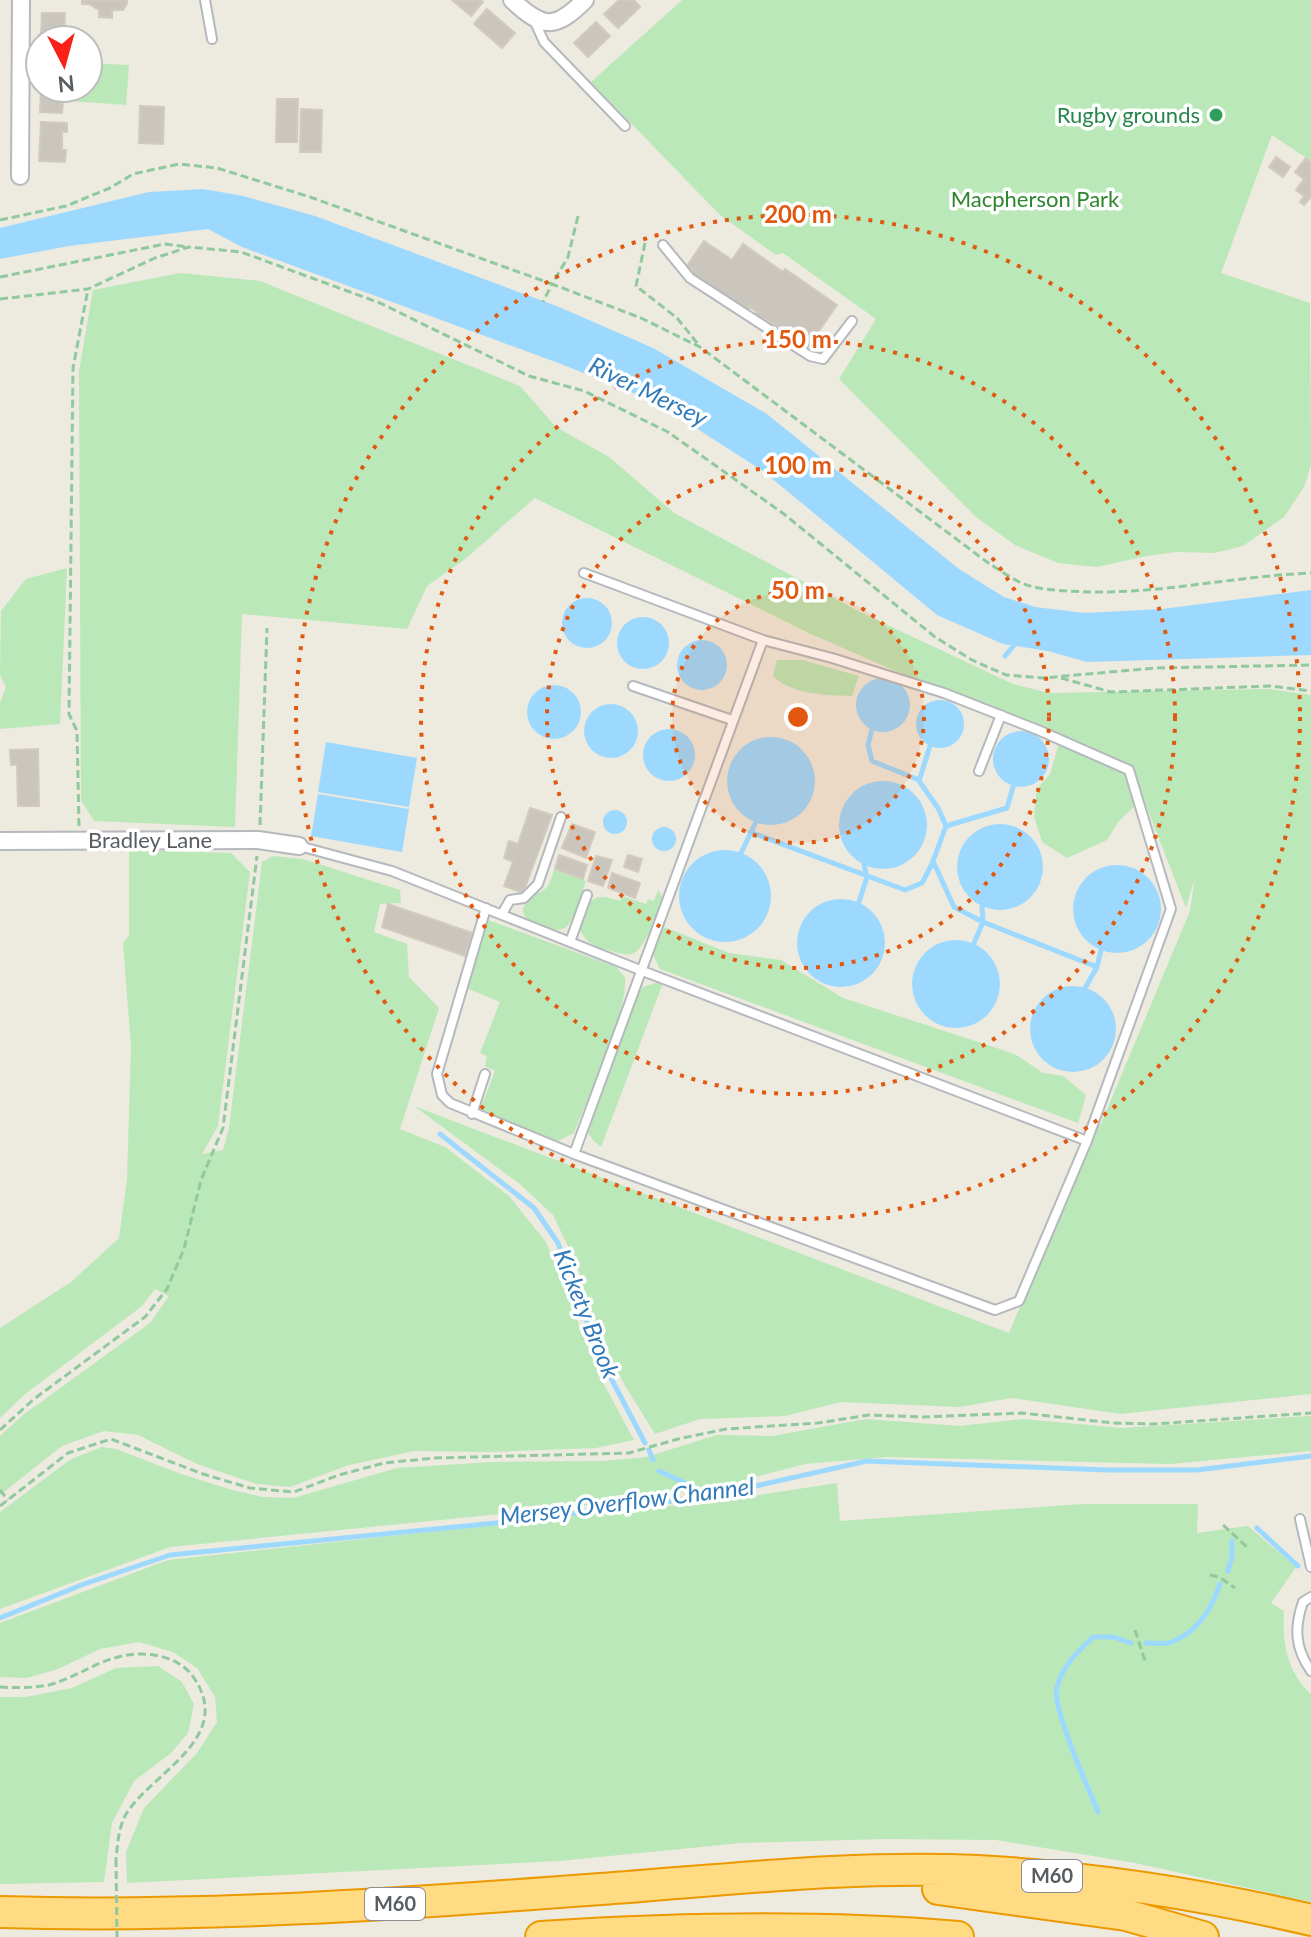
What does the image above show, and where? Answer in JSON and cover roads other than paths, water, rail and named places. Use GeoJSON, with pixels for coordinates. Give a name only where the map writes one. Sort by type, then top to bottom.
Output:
{"type":"FeatureCollection","features":[{"type":"Feature","properties":{"kind":"highway","name":"M60"},"geometry":{"type":"LineString","coordinates":[[0,1912],[176,1913],[308,1909],[908,1870],[1098,1880],[1192,1895],[1311,1920]]}},
{"type":"Feature","properties":{"kind":"highway","name":"M60"},"geometry":{"type":"LineString","coordinates":[[789,1876],[970,1891],[1126,1915],[1203,1937]]}},
{"type":"Feature","properties":{"kind":"highway"},"geometry":{"type":"LineString","coordinates":[[541,1937],[768,1929],[855,1930],[958,1937]]}},
{"type":"Feature","properties":{"kind":"street"},"geometry":{"type":"LineString","coordinates":[[20,176],[21,0]]}},
{"type":"Feature","properties":{"kind":"street"},"geometry":{"type":"LineString","coordinates":[[512,0],[534,19],[546,23],[563,21],[585,0]]}},
{"type":"Feature","properties":{"kind":"street","name":"Bradley Lane"},"geometry":{"type":"LineString","coordinates":[[0,841],[258,840],[299,846]]}},
{"type":"Feature","properties":{"kind":"lane"},"geometry":{"type":"LineString","coordinates":[[205,0],[212,39]]}},
{"type":"Feature","properties":{"kind":"lane"},"geometry":{"type":"LineString","coordinates":[[534,19],[544,42],[625,126]]}},
{"type":"Feature","properties":{"kind":"lane"},"geometry":{"type":"LineString","coordinates":[[663,245],[690,278],[810,356],[823,359],[852,321]]}},
{"type":"Feature","properties":{"kind":"lane"},"geometry":{"type":"LineString","coordinates":[[486,908],[437,1074],[442,1095],[450,1103],[574,1154],[995,1310],[1019,1301],[1087,1141],[1171,909],[1129,770],[944,693],[763,640],[584,573]]}},
{"type":"Feature","properties":{"kind":"lane"},"geometry":{"type":"LineString","coordinates":[[574,1154],[763,640]]}},
{"type":"Feature","properties":{"kind":"lane"},"geometry":{"type":"LineString","coordinates":[[633,686],[732,720]]}},
{"type":"Feature","properties":{"kind":"lane"},"geometry":{"type":"LineString","coordinates":[[979,771],[1001,715]]}},
{"type":"Feature","properties":{"kind":"lane"},"geometry":{"type":"LineString","coordinates":[[502,914],[510,900],[524,898],[538,884],[561,817]]}},
{"type":"Feature","properties":{"kind":"lane"},"geometry":{"type":"LineString","coordinates":[[299,846],[392,871],[640,970],[1087,1141]]}},
{"type":"Feature","properties":{"kind":"lane"},"geometry":{"type":"LineString","coordinates":[[570,942],[587,895]]}},
{"type":"Feature","properties":{"kind":"lane"},"geometry":{"type":"LineString","coordinates":[[472,1114],[485,1074]]}},
{"type":"Feature","properties":{"kind":"lane"},"geometry":{"type":"LineString","coordinates":[[1300,1519],[1311,1567]]}},
{"type":"Feature","properties":{"kind":"lane"},"geometry":{"type":"LineString","coordinates":[[1311,1597],[1303,1602],[1296,1631],[1299,1651],[1311,1671]]}},
{"type":"Feature","properties":{"kind":"water","name":"River Mersey"},"geometry":{"type":"Polygon","coordinates":[[[203,189],[243,196],[315,216],[559,307],[653,348],[767,414],[959,569],[1004,597],[1035,607],[1085,613],[1162,609],[1311,590],[1311,655],[1087,662],[1048,651],[1003,644],[937,615],[763,471],[674,414],[633,393],[561,364],[242,247],[208,229],[69,246],[0,259],[0,228],[149,192],[203,189]]]}},
{"type":"Feature","properties":{"kind":"water"},"geometry":{"type":"Polygon","coordinates":[[[587,598],[605,605],[612,623],[605,641],[587,648],[569,641],[562,623],[569,605],[587,598]]]}},
{"type":"Feature","properties":{"kind":"water"},"geometry":{"type":"Polygon","coordinates":[[[643,617],[661,625],[669,643],[661,661],[643,669],[625,661],[617,643],[625,625],[643,617]]]}},
{"type":"Feature","properties":{"kind":"water"},"geometry":{"type":"Polygon","coordinates":[[[702,640],[720,647],[727,665],[720,683],[702,690],[684,683],[677,665],[684,647],[702,640]]]}},
{"type":"Feature","properties":{"kind":"water"},"geometry":{"type":"Polygon","coordinates":[[[883,678],[902,686],[910,705],[902,724],[883,732],[864,724],[856,705],[864,686],[883,678]]]}},
{"type":"Feature","properties":{"kind":"water"},"geometry":{"type":"Polygon","coordinates":[[[554,685],[573,693],[581,712],[573,731],[554,739],[535,731],[527,712],[535,693],[554,685]]]}},
{"type":"Feature","properties":{"kind":"water"},"geometry":{"type":"Polygon","coordinates":[[[940,700],[957,707],[964,724],[957,741],[940,748],[923,741],[916,724],[923,707],[940,700]]]}},
{"type":"Feature","properties":{"kind":"water"},"geometry":{"type":"Polygon","coordinates":[[[611,704],[630,712],[638,731],[630,750],[611,758],[592,750],[584,731],[592,712],[611,704]]]}},
{"type":"Feature","properties":{"kind":"water"},"geometry":{"type":"Polygon","coordinates":[[[669,729],[687,737],[695,755],[687,773],[669,781],[651,773],[643,755],[651,737],[669,729]]]}},
{"type":"Feature","properties":{"kind":"water"},"geometry":{"type":"Polygon","coordinates":[[[1021,731],[1041,739],[1049,759],[1041,779],[1021,787],[1001,779],[993,759],[1001,739],[1021,731]]]}},
{"type":"Feature","properties":{"kind":"water"},"geometry":{"type":"Polygon","coordinates":[[[771,737],[788,741],[802,750],[811,764],[815,781],[811,798],[802,812],[788,821],[771,825],[754,821],[740,812],[731,798],[727,781],[731,764],[740,750],[754,741],[771,737]]]}},
{"type":"Feature","properties":{"kind":"water"},"geometry":{"type":"Polygon","coordinates":[[[326,742],[417,758],[409,807],[318,792],[326,742]]]}},
{"type":"Feature","properties":{"kind":"water"},"geometry":{"type":"Polygon","coordinates":[[[883,781],[908,788],[920,800],[927,825],[920,850],[908,862],[883,869],[858,862],[846,850],[839,825],[846,800],[858,788],[883,781]]]}},
{"type":"Feature","properties":{"kind":"water"},"geometry":{"type":"Polygon","coordinates":[[[318,794],[409,809],[402,852],[311,836],[318,794]]]}},
{"type":"Feature","properties":{"kind":"water"},"geometry":{"type":"Polygon","coordinates":[[[615,810],[626,817],[627,822],[620,833],[615,834],[604,827],[603,822],[610,811],[615,810]]]}},
{"type":"Feature","properties":{"kind":"water"},"geometry":{"type":"Polygon","coordinates":[[[1000,824],[1024,831],[1036,843],[1043,867],[1036,891],[1024,903],[1000,910],[976,903],[964,891],[957,867],[964,843],[976,831],[1000,824]]]}},
{"type":"Feature","properties":{"kind":"water"},"geometry":{"type":"Polygon","coordinates":[[[664,827],[675,834],[676,839],[669,850],[664,851],[653,844],[652,839],[659,828],[664,827]]]}},
{"type":"Feature","properties":{"kind":"water"},"geometry":{"type":"Polygon","coordinates":[[[725,850],[742,854],[757,864],[767,879],[771,896],[767,913],[757,928],[742,938],[725,942],[708,938],[693,928],[683,913],[679,896],[683,879],[693,864],[708,854],[725,850]]]}},
{"type":"Feature","properties":{"kind":"water"},"geometry":{"type":"Polygon","coordinates":[[[1117,865],[1134,869],[1148,878],[1157,892],[1161,909],[1157,926],[1148,940],[1134,949],[1117,953],[1100,949],[1086,940],[1077,926],[1073,909],[1077,892],[1086,878],[1100,869],[1117,865]]]}},
{"type":"Feature","properties":{"kind":"water"},"geometry":{"type":"Polygon","coordinates":[[[841,899],[858,902],[872,912],[882,926],[885,943],[882,960],[872,974],[858,984],[841,987],[824,984],[810,974],[800,960],[797,943],[800,926],[810,912],[824,902],[841,899]]]}},
{"type":"Feature","properties":{"kind":"water"},"geometry":{"type":"Polygon","coordinates":[[[956,940],[973,944],[987,953],[996,967],[1000,984],[996,1001],[987,1015],[973,1024],[956,1028],[939,1024],[925,1015],[916,1001],[912,984],[916,967],[925,953],[939,944],[956,940]]]}},
{"type":"Feature","properties":{"kind":"water"},"geometry":{"type":"Polygon","coordinates":[[[1073,986],[1089,990],[1103,999],[1112,1013],[1116,1029],[1112,1045],[1103,1059],[1089,1068],[1073,1072],[1057,1068],[1043,1059],[1034,1045],[1030,1029],[1034,1013],[1043,999],[1057,990],[1073,986]]]}},
{"type":"Feature","properties":{"kind":"waterway"},"geometry":{"type":"LineString","coordinates":[[1005,656],[1015,644]]}},
{"type":"Feature","properties":{"kind":"waterway"},"geometry":{"type":"LineString","coordinates":[[872,729],[868,745],[872,761],[919,780]]}},
{"type":"Feature","properties":{"kind":"waterway"},"geometry":{"type":"LineString","coordinates":[[930,746],[919,781],[938,808],[946,826]]}},
{"type":"Feature","properties":{"kind":"waterway"},"geometry":{"type":"LineString","coordinates":[[1013,787],[1007,808],[946,826],[933,861],[954,907],[983,922],[1097,967]]}},
{"type":"Feature","properties":{"kind":"waterway"},"geometry":{"type":"LineString","coordinates":[[741,853],[756,822]]}},
{"type":"Feature","properties":{"kind":"waterway"},"geometry":{"type":"LineString","coordinates":[[750,832],[905,890],[922,883],[933,862]]}},
{"type":"Feature","properties":{"kind":"waterway"},"geometry":{"type":"LineString","coordinates":[[859,902],[867,877],[864,865]]}},
{"type":"Feature","properties":{"kind":"waterway"},"geometry":{"type":"LineString","coordinates":[[974,943],[983,922],[982,906]]}},
{"type":"Feature","properties":{"kind":"waterway"},"geometry":{"type":"LineString","coordinates":[[1085,988],[1097,967],[1101,950]]}},
{"type":"Feature","properties":{"kind":"waterway","name":"Kickety Brook"},"geometry":{"type":"LineString","coordinates":[[440,1134],[534,1208],[558,1243],[601,1359],[645,1443]]}},
{"type":"Feature","properties":{"kind":"waterway","name":"Kickety Brook"},"geometry":{"type":"LineString","coordinates":[[649,1450],[653,1460]]}},
{"type":"Feature","properties":{"kind":"waterway","name":"Mersey Overflow Channel"},"geometry":{"type":"LineString","coordinates":[[0,1618],[84,1584],[170,1555],[506,1522],[711,1496],[867,1461],[1107,1470],[1197,1470],[1311,1456]]}},
{"type":"Feature","properties":{"kind":"waterway","name":"Kickety Brook"},"geometry":{"type":"LineString","coordinates":[[659,1471],[709,1494]]}},
{"type":"Feature","properties":{"kind":"waterway"},"geometry":{"type":"LineString","coordinates":[[1257,1528],[1298,1566]]}},
{"type":"Feature","properties":{"kind":"waterway"},"geometry":{"type":"LineString","coordinates":[[1228,1571],[1232,1541]]}},
{"type":"Feature","properties":{"kind":"waterway"},"geometry":{"type":"LineString","coordinates":[[1146,1643],[1169,1643],[1189,1632],[1208,1610],[1220,1584]]}},
{"type":"Feature","properties":{"kind":"waterway"},"geometry":{"type":"LineString","coordinates":[[1098,1812],[1065,1729],[1057,1687],[1067,1666],[1093,1637],[1113,1637],[1131,1643]]}},
{"type":"Feature","properties":{"kind":"place","name":"Rugby grounds"},"geometry":{"type":"Point","coordinates":[1216,115]}},
{"type":"Feature","properties":{"kind":"park label","name":"Macpherson Park"},"geometry":{"type":"Point","coordinates":[1035,199]}}]}
